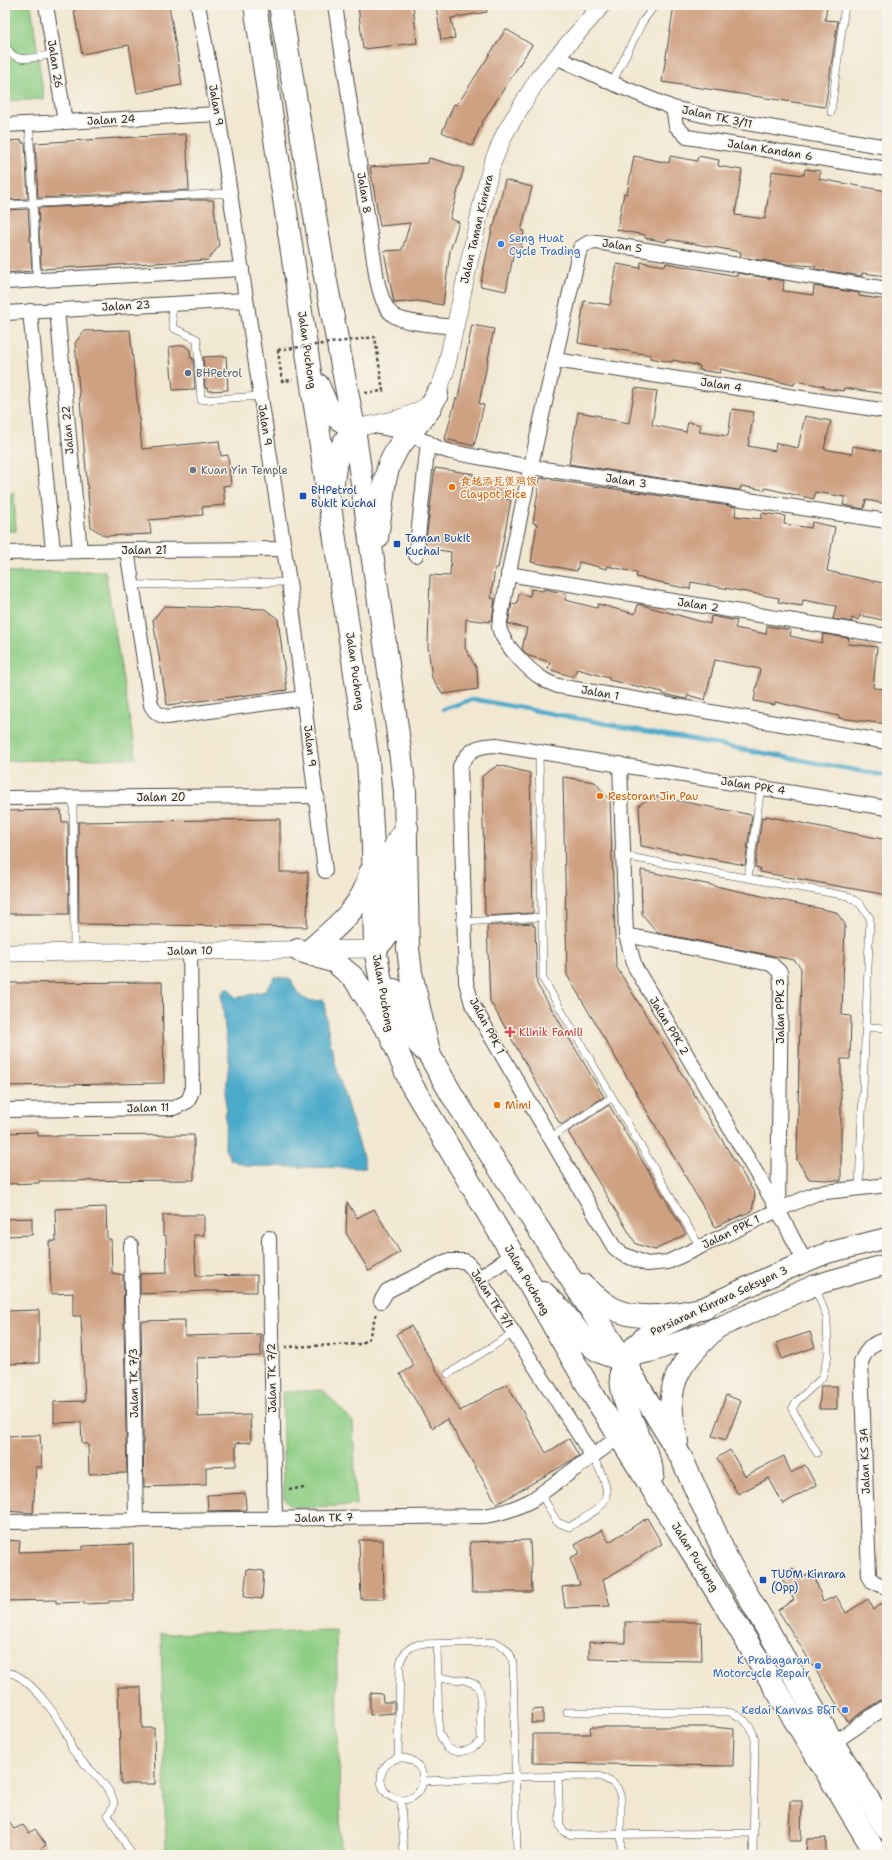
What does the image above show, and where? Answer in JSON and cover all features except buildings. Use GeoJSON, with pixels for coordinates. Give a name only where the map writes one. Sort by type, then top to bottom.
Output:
{"type":"FeatureCollection","features":[{"type":"Feature","properties":{"kind":"main road","name":"Jalan Puchong"},"geometry":{"type":"LineString","coordinates":[[255,5],[368,760],[373,846],[375,949],[391,1036],[411,1084],[592,1393],[877,1855]]}},
{"type":"Feature","properties":{"kind":"main road"},"geometry":{"type":"LineString","coordinates":[[280,5],[324,271],[348,396],[362,426],[374,576],[397,727],[405,791],[409,954],[416,998],[430,1056]]}},
{"type":"Feature","properties":{"kind":"main road"},"geometry":{"type":"LineString","coordinates":[[310,372],[326,404],[338,420],[362,426]]}},
{"type":"Feature","properties":{"kind":"main road"},"geometry":{"type":"LineString","coordinates":[[374,576],[376,544],[385,480],[389,465],[397,448],[408,433],[420,423],[437,394]]}},
{"type":"Feature","properties":{"kind":"main road"},"geometry":{"type":"LineString","coordinates":[[331,510],[337,457],[343,442],[362,426]]}},
{"type":"Feature","properties":{"kind":"main road"},"geometry":{"type":"LineString","coordinates":[[407,828],[398,840],[390,857],[391,922],[387,936],[375,949],[387,961],[392,972],[394,995],[411,1034],[430,1056],[452,1095],[622,1358],[682,1459],[728,1561],[833,1743],[887,1829]]}},
{"type":"Feature","properties":{"kind":"main road"},"geometry":{"type":"LineString","coordinates":[[304,950],[340,925],[358,903],[370,876],[373,846]]}},
{"type":"Feature","properties":{"kind":"main road"},"geometry":{"type":"LineString","coordinates":[[304,950],[335,962],[354,978],[391,1036]]}},
{"type":"Feature","properties":{"kind":"main road","name":"Persiaran Kinrara Seksyen 3"},"geometry":{"type":"LineString","coordinates":[[622,1358],[647,1334],[805,1262],[827,1254],[887,1238]]}},
{"type":"Feature","properties":{"kind":"main road"},"geometry":{"type":"LineString","coordinates":[[516,1261],[596,1351],[612,1357],[622,1358]]}},
{"type":"Feature","properties":{"kind":"main road"},"geometry":{"type":"LineString","coordinates":[[560,1261],[598,1299],[613,1309],[630,1314],[650,1316],[670,1315],[705,1308]]}},
{"type":"Feature","properties":{"kind":"main road","name":"Persiaran Kinrara Seksyen 3"},"geometry":{"type":"LineString","coordinates":[[622,1358],[654,1351],[715,1329],[815,1285],[887,1264]]}},
{"type":"Feature","properties":{"kind":"main road"},"geometry":{"type":"LineString","coordinates":[[682,1459],[672,1419],[672,1396],[676,1377],[686,1358],[715,1329]]}},
{"type":"Feature","properties":{"kind":"main road"},"geometry":{"type":"LineString","coordinates":[[622,1358],[620,1381],[623,1396],[652,1471],[655,1493]]}},
{"type":"Feature","properties":{"kind":"street","name":"Jalan 26"},"geometry":{"type":"LineString","coordinates":[[46,5],[65,122]]}},
{"type":"Feature","properties":{"kind":"street","name":"Jalan 9"},"geometry":{"type":"LineString","coordinates":[[198,5],[218,114],[289,582],[325,871]]}},
{"type":"Feature","properties":{"kind":"street","name":"Jalan 8"},"geometry":{"type":"LineString","coordinates":[[335,5],[377,280],[381,294],[386,307],[393,315],[404,320],[455,327]]}},
{"type":"Feature","properties":{"kind":"street","name":"Jalan Taman Kinrara"},"geometry":{"type":"LineString","coordinates":[[362,426],[396,419],[415,412],[430,403],[437,394],[445,373],[484,194],[492,164],[505,133],[539,77],[602,5]]}},
{"type":"Feature","properties":{"kind":"street","name":"Jalan TK 3/11"},"geometry":{"type":"LineString","coordinates":[[556,57],[612,83],[673,108],[711,117],[887,147]]}},
{"type":"Feature","properties":{"kind":"street","name":"Jalan Kandan 6"},"geometry":{"type":"LineString","coordinates":[[673,108],[676,126],[687,137],[887,169]]}},
{"type":"Feature","properties":{"kind":"street","name":"Jalan 24"},"geometry":{"type":"LineString","coordinates":[[5,125],[218,114]]}},
{"type":"Feature","properties":{"kind":"street","name":"Jalan 5"},"geometry":{"type":"LineString","coordinates":[[531,467],[580,248],[588,244],[597,242],[887,289]]}},
{"type":"Feature","properties":{"kind":"street"},"geometry":{"type":"LineString","coordinates":[[5,282],[242,269]]}},
{"type":"Feature","properties":{"kind":"street","name":"Jalan 23"},"geometry":{"type":"LineString","coordinates":[[5,313],[246,300]]}},
{"type":"Feature","properties":{"kind":"street","name":"Jalan 22"},"geometry":{"type":"LineString","coordinates":[[57,310],[80,551]]}},
{"type":"Feature","properties":{"kind":"street"},"geometry":{"type":"LineString","coordinates":[[30,311],[53,551]]}},
{"type":"Feature","properties":{"kind":"street","name":"Jalan 4"},"geometry":{"type":"LineString","coordinates":[[555,360],[887,411]]}},
{"type":"Feature","properties":{"kind":"street","name":"Jalan 3"},"geometry":{"type":"LineString","coordinates":[[362,426],[408,433],[438,448],[451,452],[531,467],[887,521]]}},
{"type":"Feature","properties":{"kind":"street"},"geometry":{"type":"LineString","coordinates":[[416,556],[428,442]]}},
{"type":"Feature","properties":{"kind":"street","name":"Jalan 1"},"geometry":{"type":"LineString","coordinates":[[531,467],[508,574],[499,627],[501,634],[534,673],[544,680],[558,686],[887,742]]}},
{"type":"Feature","properties":{"kind":"street","name":"Jalan 21"},"geometry":{"type":"LineString","coordinates":[[5,553],[53,551],[283,549]]}},
{"type":"Feature","properties":{"kind":"street"},"geometry":{"type":"LineString","coordinates":[[127,550],[154,712],[159,716],[167,716],[304,698]]}},
{"type":"Feature","properties":{"kind":"street","name":"Jalan 2"},"geometry":{"type":"LineString","coordinates":[[508,574],[887,636]]}},
{"type":"Feature","properties":{"kind":"street","name":"Jalan PPK 1"},"geometry":{"type":"LineString","coordinates":[[620,764],[496,745],[483,746],[469,752],[460,766],[466,982],[472,1004],[614,1247],[622,1254],[647,1264],[668,1262],[778,1210]]}},
{"type":"Feature","properties":{"kind":"street","name":"Jalan PPK 4"},"geometry":{"type":"LineString","coordinates":[[620,764],[887,808]]}},
{"type":"Feature","properties":{"kind":"street","name":"Jalan PPK 2"},"geometry":{"type":"LineString","coordinates":[[620,764],[626,935],[635,967],[778,1210],[805,1262]]}},
{"type":"Feature","properties":{"kind":"street","name":"Jalan 20"},"geometry":{"type":"LineString","coordinates":[[5,798],[316,796]]}},
{"type":"Feature","properties":{"kind":"street","name":"Jalan PPK 3"},"geometry":{"type":"LineString","coordinates":[[626,935],[771,964],[780,972],[778,1210]]}},
{"type":"Feature","properties":{"kind":"street","name":"Jalan 10"},"geometry":{"type":"LineString","coordinates":[[5,953],[375,949]]}},
{"type":"Feature","properties":{"kind":"street","name":"Jalan 11"},"geometry":{"type":"LineString","coordinates":[[5,1110],[174,1108],[188,1101],[192,1090],[190,951]]}},
{"type":"Feature","properties":{"kind":"street"},"geometry":{"type":"LineString","coordinates":[[778,1210],[817,1193],[887,1185]]}},
{"type":"Feature","properties":{"kind":"street","name":"Jalan TK 7/2"},"geometry":{"type":"LineString","coordinates":[[269,1238],[275,1519]]}},
{"type":"Feature","properties":{"kind":"street","name":"Jalan TK 7/3"},"geometry":{"type":"LineString","coordinates":[[131,1245],[136,1521]]}},
{"type":"Feature","properties":{"kind":"street","name":"Jalan TK 7/1"},"geometry":{"type":"LineString","coordinates":[[381,1300],[387,1291],[446,1260],[465,1261],[479,1278],[593,1457]]}},
{"type":"Feature","properties":{"kind":"street"},"geometry":{"type":"LineString","coordinates":[[479,1278],[516,1261]]}},
{"type":"Feature","properties":{"kind":"street","name":"Jalan KS 3A"},"geometry":{"type":"LineString","coordinates":[[887,1340],[882,1340],[867,1348],[861,1362],[870,1575],[872,1581],[882,1586],[887,1586]]}},
{"type":"Feature","properties":{"kind":"street","name":"Jalan TK 7"},"geometry":{"type":"LineString","coordinates":[[5,1522],[484,1516],[500,1514],[517,1508],[540,1494],[620,1437]]}},
{"type":"Feature","properties":{"kind":"street"},"geometry":{"type":"LineString","coordinates":[[833,1743],[887,1706]]}},
{"type":"Feature","properties":{"kind":"lane"},"geometry":{"type":"LineString","coordinates":[[612,83],[644,21],[655,5]]}},
{"type":"Feature","properties":{"kind":"lane"},"geometry":{"type":"LineString","coordinates":[[831,112],[845,5]]}},
{"type":"Feature","properties":{"kind":"lane"},"geometry":{"type":"LineString","coordinates":[[5,43],[12,55],[19,59],[54,54]]}},
{"type":"Feature","properties":{"kind":"lane"},"geometry":{"type":"LineString","coordinates":[[29,124],[37,280]]}},
{"type":"Feature","properties":{"kind":"lane"},"geometry":{"type":"LineString","coordinates":[[5,205],[230,193]]}},
{"type":"Feature","properties":{"kind":"lane"},"geometry":{"type":"LineString","coordinates":[[171,304],[173,328],[197,339],[201,400],[260,396]]}},
{"type":"Feature","properties":{"kind":"lane"},"geometry":{"type":"LineString","coordinates":[[134,585],[289,582]]}},
{"type":"Feature","properties":{"kind":"lane"},"geometry":{"type":"LineString","coordinates":[[539,752],[543,979],[611,1098],[700,1247]]}},
{"type":"Feature","properties":{"kind":"lane"},"geometry":{"type":"LineString","coordinates":[[748,878],[761,787]]}},
{"type":"Feature","properties":{"kind":"lane"},"geometry":{"type":"LineString","coordinates":[[73,798],[74,952]]}},
{"type":"Feature","properties":{"kind":"lane"},"geometry":{"type":"LineString","coordinates":[[623,856],[848,896],[860,904],[870,918],[859,1188]]}},
{"type":"Feature","properties":{"kind":"lane"},"geometry":{"type":"LineString","coordinates":[[464,922],[542,917]]}},
{"type":"Feature","properties":{"kind":"lane"},"geometry":{"type":"LineString","coordinates":[[866,1027],[887,1028]]}},
{"type":"Feature","properties":{"kind":"lane"},"geometry":{"type":"LineString","coordinates":[[550,1138],[611,1098]]}},
{"type":"Feature","properties":{"kind":"lane"},"geometry":{"type":"LineString","coordinates":[[815,1285],[827,1318],[828,1356],[822,1378],[797,1401],[792,1409],[817,1453]]}},
{"type":"Feature","properties":{"kind":"lane"},"geometry":{"type":"LineString","coordinates":[[448,1374],[514,1333]]}},
{"type":"Feature","properties":{"kind":"lane"},"geometry":{"type":"LineString","coordinates":[[540,1494],[557,1522],[569,1527],[600,1508],[607,1494],[605,1479],[593,1457]]}},
{"type":"Feature","properties":{"kind":"lane"},"geometry":{"type":"LineString","coordinates":[[398,1758],[400,1665],[401,1657],[405,1651],[412,1646],[437,1644],[495,1642],[503,1646],[512,1658],[513,1665],[517,1855]]}},
{"type":"Feature","properties":{"kind":"lane"},"geometry":{"type":"LineString","coordinates":[[437,1644],[438,1678],[441,1737],[447,1748],[455,1752],[466,1751],[475,1747],[481,1740],[480,1692],[477,1685],[470,1682],[438,1678]]}},
{"type":"Feature","properties":{"kind":"lane"},"geometry":{"type":"LineString","coordinates":[[5,1673],[14,1674],[30,1686],[42,1699],[59,1720],[72,1748],[108,1790],[113,1799],[114,1807],[108,1815],[132,1855]]}},
{"type":"Feature","properties":{"kind":"lane"},"geometry":{"type":"LineString","coordinates":[[567,1712],[729,1712],[741,1716],[750,1725],[756,1739],[754,1855]]}},
{"type":"Feature","properties":{"kind":"lane"},"geometry":{"type":"LineString","coordinates":[[398,1758],[410,1759],[416,1763],[420,1768],[423,1781],[422,1787],[413,1797],[401,1800],[388,1796],[381,1784],[382,1770],[386,1765],[398,1758]]}},
{"type":"Feature","properties":{"kind":"lane"},"geometry":{"type":"LineString","coordinates":[[558,1776],[560,1826],[564,1832],[572,1835],[754,1833]]}},
{"type":"Feature","properties":{"kind":"lane"},"geometry":{"type":"LineString","coordinates":[[423,1781],[515,1777],[600,1776],[613,1783],[618,1789],[621,1798],[621,1855]]}},
{"type":"Feature","properties":{"kind":"lane"},"geometry":{"type":"LineString","coordinates":[[401,1800],[404,1855]]}},
{"type":"Feature","properties":{"kind":"path"},"geometry":{"type":"LineString","coordinates":[[310,372],[282,381],[278,350],[375,338],[382,391],[348,396]]}},
{"type":"Feature","properties":{"kind":"path"},"geometry":{"type":"LineString","coordinates":[[271,1347],[361,1344],[369,1338],[381,1300]]}},
{"type":"Feature","properties":{"kind":"green space"},"geometry":{"type":"Polygon","coordinates":[[[5,5],[31,5],[44,99],[5,101],[5,5]]]}},
{"type":"Feature","properties":{"kind":"green space"},"geometry":{"type":"Polygon","coordinates":[[[14,493],[16,531],[5,531],[5,494],[14,493]]]}},
{"type":"Feature","properties":{"kind":"green space"},"geometry":{"type":"Polygon","coordinates":[[[105,571],[136,758],[5,761],[5,572],[105,571]]]}},
{"type":"Feature","properties":{"kind":"green space"},"geometry":{"type":"Polygon","coordinates":[[[323,1390],[353,1422],[356,1505],[293,1508],[284,1498],[282,1392],[323,1390]]]}},
{"type":"Feature","properties":{"kind":"green space"},"geometry":{"type":"Polygon","coordinates":[[[336,1630],[341,1854],[166,1855],[161,1634],[336,1630]]]}},
{"type":"Feature","properties":{"kind":"water"},"geometry":{"type":"Polygon","coordinates":[[[275,977],[291,979],[299,994],[311,1001],[324,1000],[331,1043],[341,1085],[366,1168],[248,1166],[231,1160],[225,1149],[226,1091],[229,1061],[221,994],[227,987],[236,998],[265,991],[275,977]]]}},
{"type":"Feature","properties":{"kind":"waterway"},"geometry":{"type":"LineString","coordinates":[[443,709],[473,699],[887,776]]}},
{"type":"Feature","properties":{"kind":"place","name":"Seng Huat Cycle Trading"},"geometry":{"type":"Point","coordinates":[501,244]}},
{"type":"Feature","properties":{"kind":"place","name":"BHPetrol"},"geometry":{"type":"Point","coordinates":[188,373]}},
{"type":"Feature","properties":{"kind":"place","name":"Kuan Yin Temple"},"geometry":{"type":"Point","coordinates":[193,470]}},
{"type":"Feature","properties":{"kind":"place","name":"食越添瓦煲鸡饭 Claypot Rice"},"geometry":{"type":"Point","coordinates":[452,487]}},
{"type":"Feature","properties":{"kind":"place","name":"BHPetrol Bukit Kuchai"},"geometry":{"type":"Point","coordinates":[303,496]}},
{"type":"Feature","properties":{"kind":"place","name":"Taman Bukit Kuchai"},"geometry":{"type":"Point","coordinates":[397,544]}},
{"type":"Feature","properties":{"kind":"place","name":"Restoran Jin Pau"},"geometry":{"type":"Point","coordinates":[600,796]}},
{"type":"Feature","properties":{"kind":"place","name":"Klinik Famili"},"geometry":{"type":"Point","coordinates":[510,1032]}},
{"type":"Feature","properties":{"kind":"place","name":"Mimi"},"geometry":{"type":"Point","coordinates":[497,1105]}},
{"type":"Feature","properties":{"kind":"place","name":"TUDM Kinrara (Opp)"},"geometry":{"type":"Point","coordinates":[763,1580]}},
{"type":"Feature","properties":{"kind":"place","name":"K Prabagaran Motorcycle Repair"},"geometry":{"type":"Point","coordinates":[818,1666]}},
{"type":"Feature","properties":{"kind":"place","name":"Kedai Kanvas B&T"},"geometry":{"type":"Point","coordinates":[845,1710]}}]}
